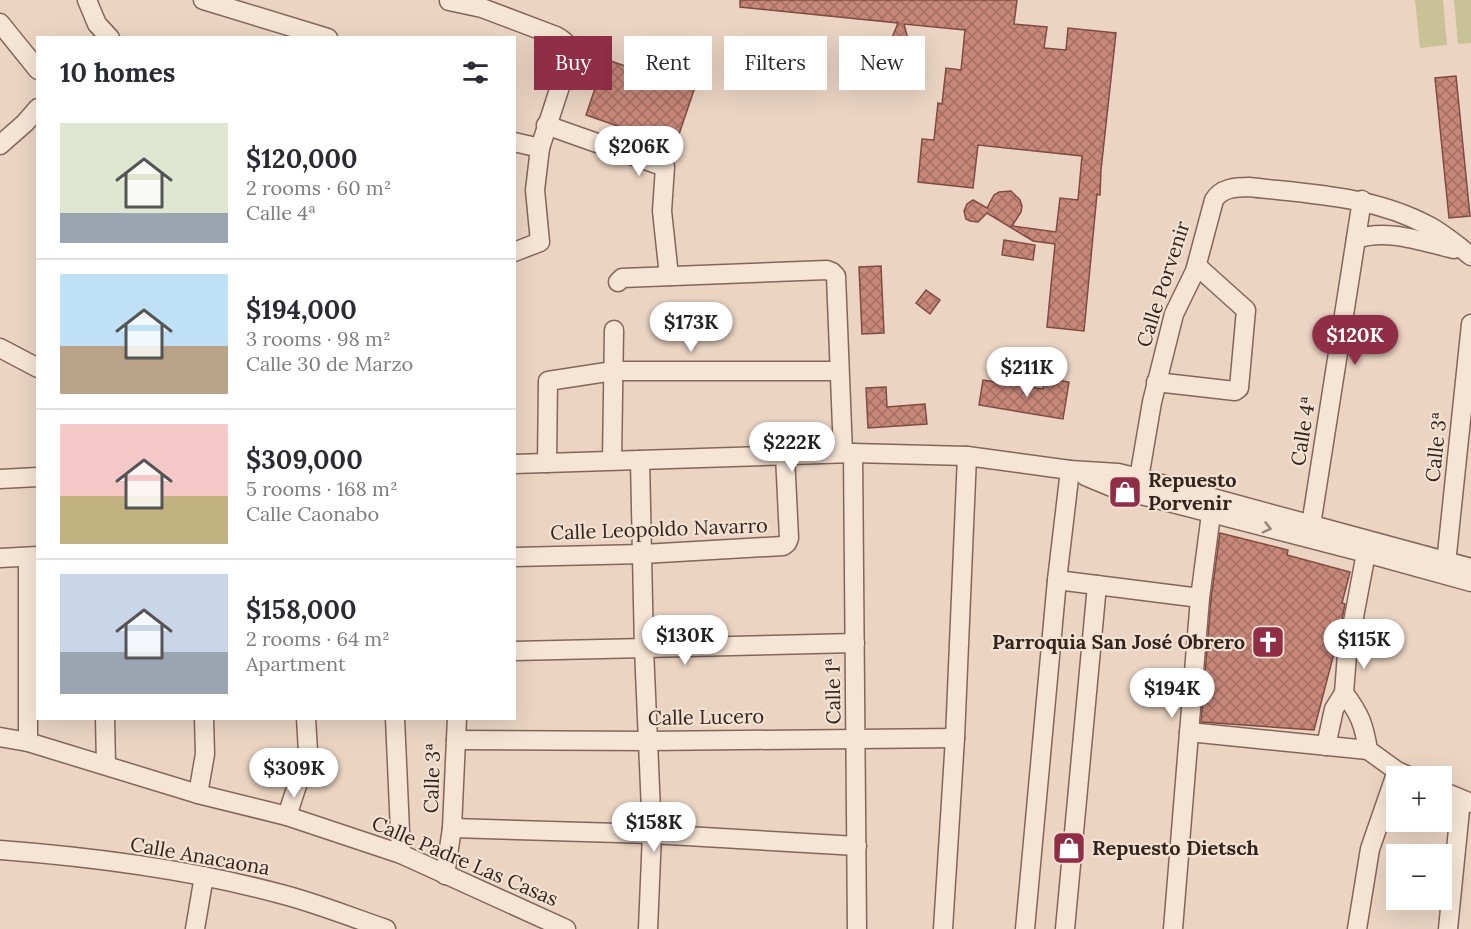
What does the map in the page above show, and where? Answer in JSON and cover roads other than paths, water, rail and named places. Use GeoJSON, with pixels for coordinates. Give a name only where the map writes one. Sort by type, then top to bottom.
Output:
{"type":"FeatureCollection","features":[{"type":"Feature","properties":{"kind":"street"},"geometry":{"type":"LineString","coordinates":[[203,0],[249,6],[323,36]]}},
{"type":"Feature","properties":{"kind":"street"},"geometry":{"type":"LineString","coordinates":[[88,1],[97,24],[108,36]]}},
{"type":"Feature","properties":{"kind":"street"},"geometry":{"type":"LineString","coordinates":[[449,1],[482,8],[556,36],[566,42],[570,48],[540,148],[536,190],[541,240],[539,244],[516,251]]}},
{"type":"Feature","properties":{"kind":"street"},"geometry":{"type":"LineString","coordinates":[[0,23],[36,68]]}},
{"type":"Feature","properties":{"kind":"street"},"geometry":{"type":"LineString","coordinates":[[0,145],[36,110]]}},
{"type":"Feature","properties":{"kind":"street"},"geometry":{"type":"LineString","coordinates":[[546,125],[665,167],[662,211],[669,276],[622,278],[618,282]]}},
{"type":"Feature","properties":{"kind":"street"},"geometry":{"type":"LineString","coordinates":[[516,142],[540,148]]}},
{"type":"Feature","properties":{"kind":"street","name":"Calle Porvenir"},"geometry":{"type":"LineString","coordinates":[[1139,478],[1156,382],[1174,314],[1197,266],[1214,200],[1222,191],[1248,187],[1362,200],[1398,211],[1431,227],[1468,254]]}},
{"type":"Feature","properties":{"kind":"street","name":"Calle 4ª"},"geometry":{"type":"LineString","coordinates":[[1311,525],[1362,200]]}},
{"type":"Feature","properties":{"kind":"street"},"geometry":{"type":"LineString","coordinates":[[1356,239],[1369,235],[1382,235],[1411,239],[1468,254]]}},
{"type":"Feature","properties":{"kind":"street"},"geometry":{"type":"LineString","coordinates":[[1156,382],[1235,390],[1239,388],[1246,310],[1197,266]]}},
{"type":"Feature","properties":{"kind":"street","name":"Calle 1ª"},"geometry":{"type":"LineString","coordinates":[[669,276],[826,270],[836,276],[839,371],[848,453],[855,643],[857,929]]}},
{"type":"Feature","properties":{"kind":"street","name":"Calle 3ª"},"geometry":{"type":"LineString","coordinates":[[1446,568],[1471,324]]}},
{"type":"Feature","properties":{"kind":"street"},"geometry":{"type":"LineString","coordinates":[[612,460],[614,330]]}},
{"type":"Feature","properties":{"kind":"street"},"geometry":{"type":"LineString","coordinates":[[0,348],[36,367]]}},
{"type":"Feature","properties":{"kind":"street"},"geometry":{"type":"LineString","coordinates":[[547,463],[548,381],[613,371],[839,371]]}},
{"type":"Feature","properties":{"kind":"street"},"geometry":{"type":"LineString","coordinates":[[516,464],[848,453],[967,456],[1070,470],[1118,473],[1311,525],[1446,568],[1471,582]]}},
{"type":"Feature","properties":{"kind":"street","name":"Calle Leopoldo Navarro"},"geometry":{"type":"LineString","coordinates":[[516,557],[643,554],[783,546],[789,538],[785,455]]}},
{"type":"Feature","properties":{"kind":"street"},"geometry":{"type":"LineString","coordinates":[[943,929],[956,738],[967,456]]}},
{"type":"Feature","properties":{"kind":"street"},"geometry":{"type":"LineString","coordinates":[[640,460],[644,649],[652,834],[648,929],[654,929]]}},
{"type":"Feature","properties":{"kind":"street"},"geometry":{"type":"LineString","coordinates":[[1070,470],[1114,488],[1366,553],[1446,568],[1471,568]]}},
{"type":"Feature","properties":{"kind":"street"},"geometry":{"type":"LineString","coordinates":[[1025,929],[1070,470]]}},
{"type":"Feature","properties":{"kind":"street"},"geometry":{"type":"LineString","coordinates":[[0,479],[36,477]]}},
{"type":"Feature","properties":{"kind":"street"},"geometry":{"type":"LineString","coordinates":[[1173,929],[1200,598],[1211,513]]}},
{"type":"Feature","properties":{"kind":"street"},"geometry":{"type":"LineString","coordinates":[[1326,746],[1334,709],[1344,693],[1347,654],[1366,553]]}},
{"type":"Feature","properties":{"kind":"street"},"geometry":{"type":"LineString","coordinates":[[0,558],[33,556],[28,742]]}},
{"type":"Feature","properties":{"kind":"street"},"geometry":{"type":"LineString","coordinates":[[1058,580],[1200,598]]}},
{"type":"Feature","properties":{"kind":"street"},"geometry":{"type":"LineString","coordinates":[[1065,929],[1097,585]]}},
{"type":"Feature","properties":{"kind":"street"},"geometry":{"type":"LineString","coordinates":[[516,651],[855,643]]}},
{"type":"Feature","properties":{"kind":"street"},"geometry":{"type":"LineString","coordinates":[[1344,693],[1358,711],[1368,750]]}},
{"type":"Feature","properties":{"kind":"street"},"geometry":{"type":"LineString","coordinates":[[105,720],[106,765]]}},
{"type":"Feature","properties":{"kind":"street"},"geometry":{"type":"LineString","coordinates":[[198,794],[205,754],[204,720]]}},
{"type":"Feature","properties":{"kind":"street"},"geometry":{"type":"LineString","coordinates":[[287,816],[308,752],[306,720]]}},
{"type":"Feature","properties":{"kind":"street"},"geometry":{"type":"LineString","coordinates":[[396,720],[401,854]]}},
{"type":"Feature","properties":{"kind":"street","name":"Calle 3ª"},"geometry":{"type":"LineString","coordinates":[[445,875],[452,828],[457,720]]}},
{"type":"Feature","properties":{"kind":"street"},"geometry":{"type":"LineString","coordinates":[[1189,732],[1368,750],[1392,766]]}},
{"type":"Feature","properties":{"kind":"street","name":"Calle Padre Las Casas"},"geometry":{"type":"LineString","coordinates":[[0,737],[28,742],[198,794],[287,816],[401,854],[566,929]]}},
{"type":"Feature","properties":{"kind":"street","name":"Calle Lucero"},"geometry":{"type":"LineString","coordinates":[[456,740],[956,738]]}},
{"type":"Feature","properties":{"kind":"street"},"geometry":{"type":"LineString","coordinates":[[1448,929],[1466,801],[1452,795]]}},
{"type":"Feature","properties":{"kind":"street"},"geometry":{"type":"LineString","coordinates":[[1356,929],[1370,849],[1386,814]]}},
{"type":"Feature","properties":{"kind":"street"},"geometry":{"type":"LineString","coordinates":[[452,828],[652,834],[857,846]]}},
{"type":"Feature","properties":{"kind":"street","name":"Calle Anacaona"},"geometry":{"type":"LineString","coordinates":[[0,850],[50,854],[204,876],[279,893],[386,929]]}},
{"type":"Feature","properties":{"kind":"street"},"geometry":{"type":"LineString","coordinates":[[195,929],[204,876]]}},
{"type":"Feature","properties":{"kind":"place","name":"Repuesto Porvenir"},"geometry":{"type":"Point","coordinates":[1125,492]}},
{"type":"Feature","properties":{"kind":"place","name":"Parroquia San José Obrero"},"geometry":{"type":"Point","coordinates":[1268,642]}},
{"type":"Feature","properties":{"kind":"place","name":"Repuesto Dietsch"},"geometry":{"type":"Point","coordinates":[1069,848]}}]}
